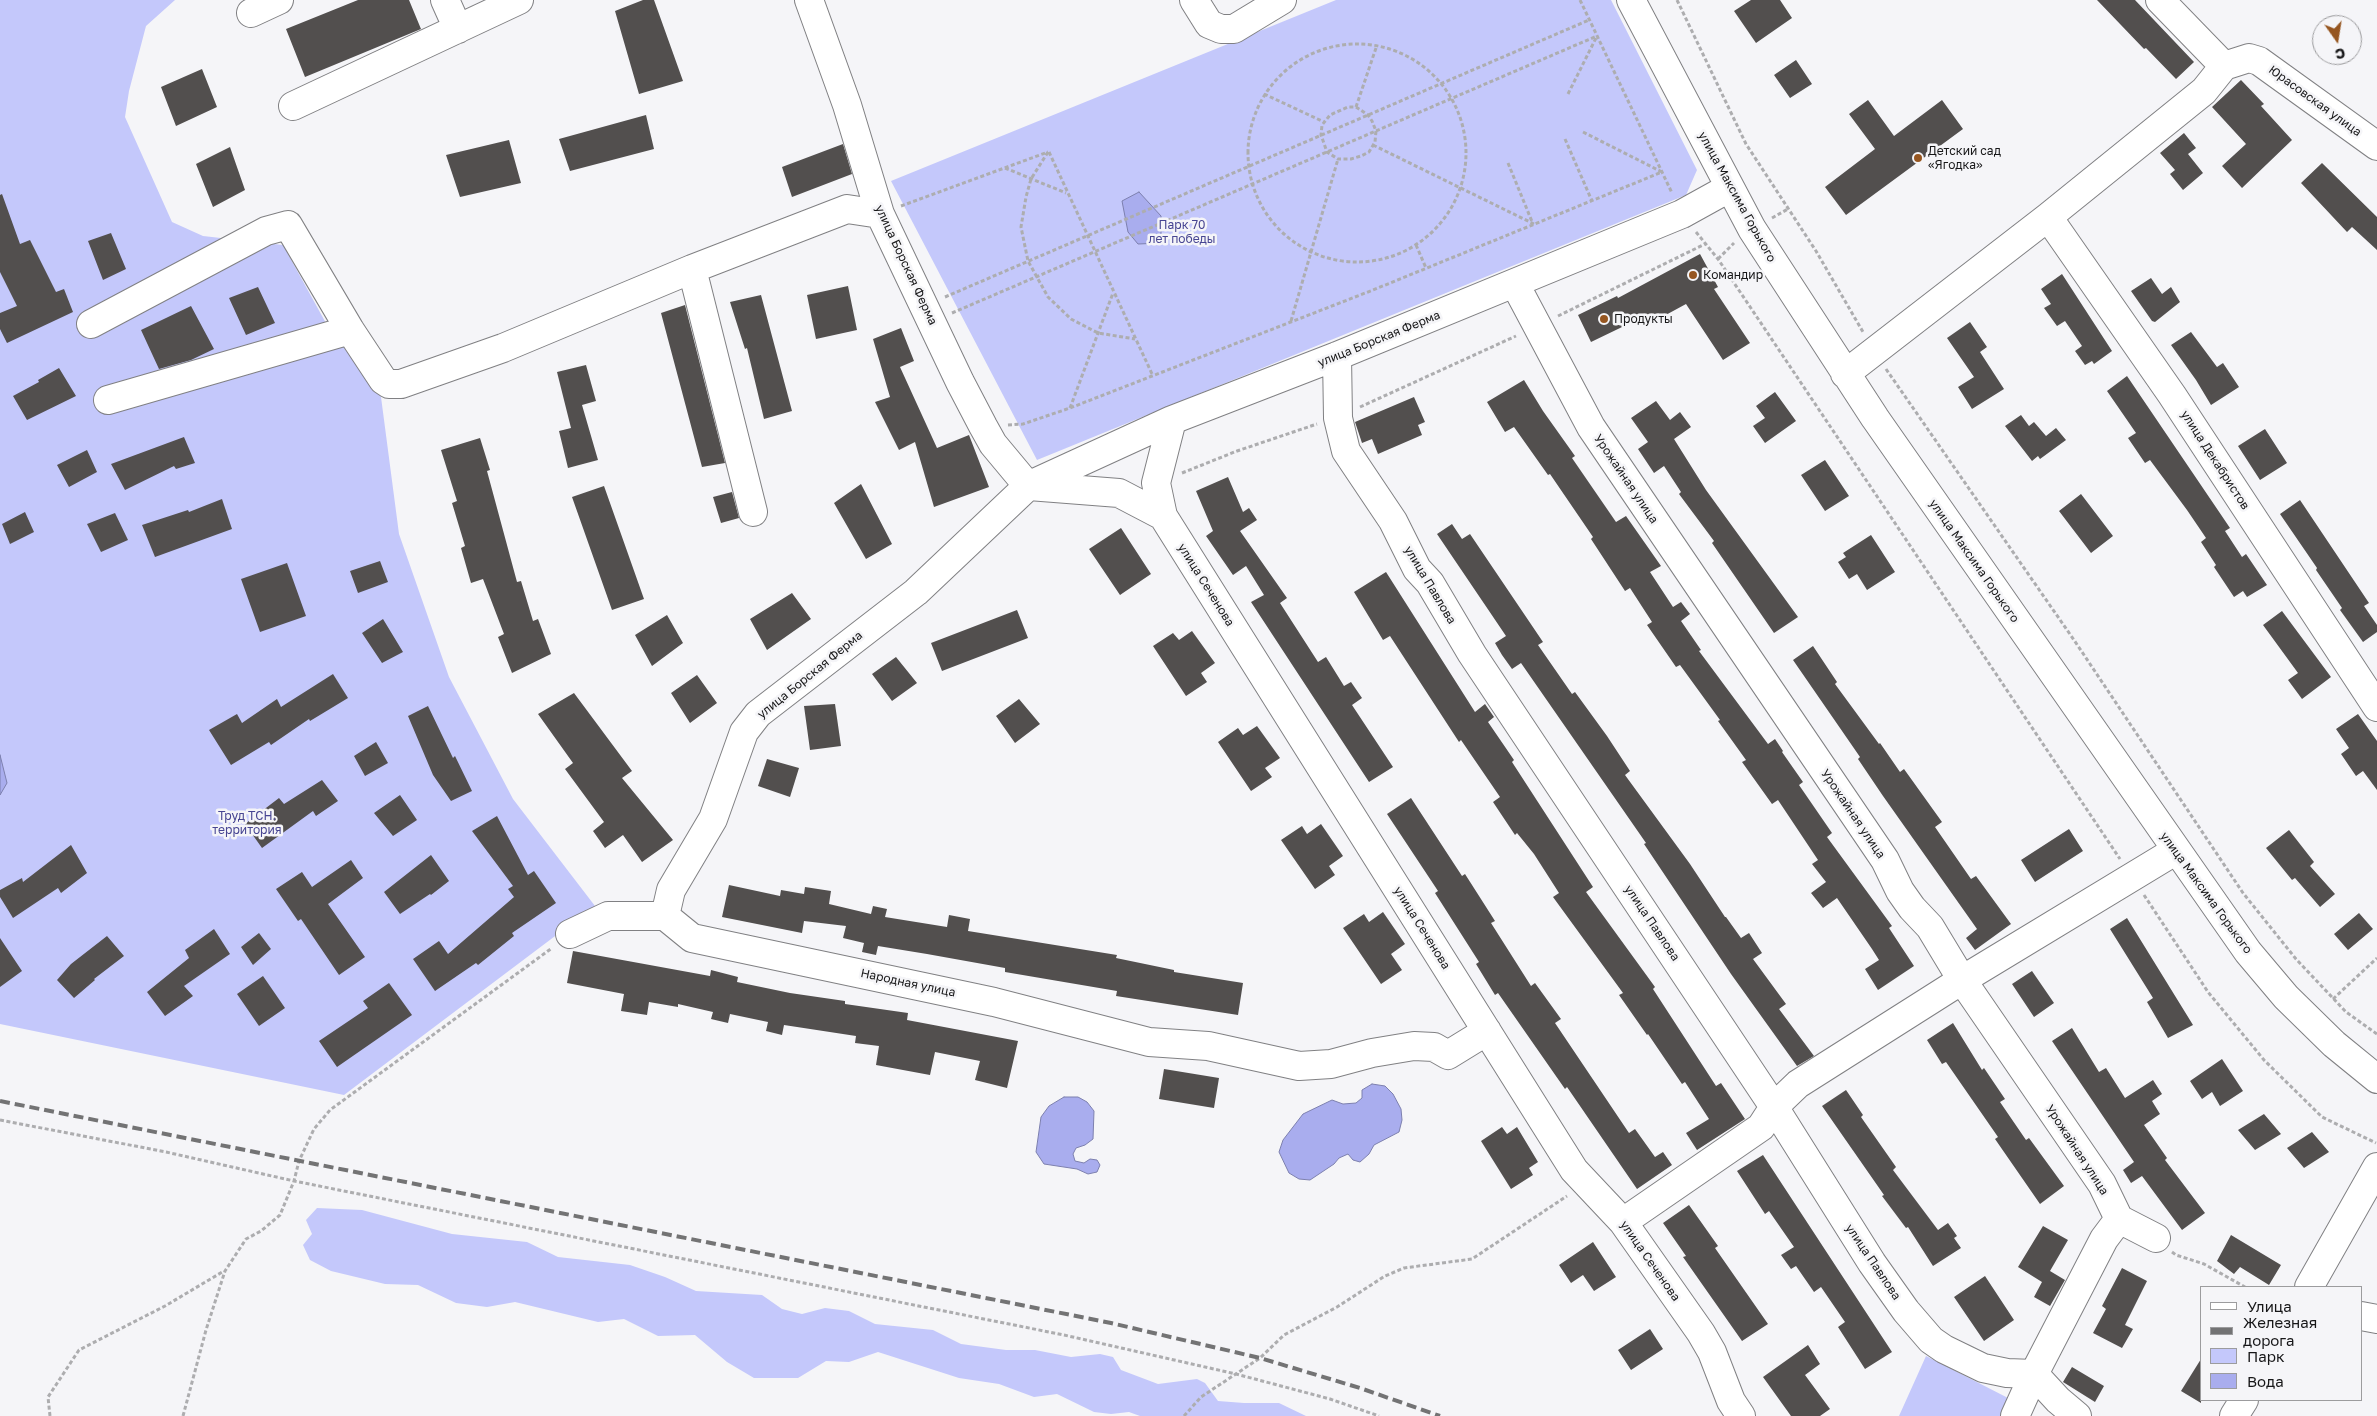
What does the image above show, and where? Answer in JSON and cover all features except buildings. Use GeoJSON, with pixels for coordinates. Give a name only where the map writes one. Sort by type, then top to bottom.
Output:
{"type":"FeatureCollection","features":[{"type":"Feature","properties":{"kind":"street"},"geometry":{"type":"LineString","coordinates":[[251,13],[279,0]]}},
{"type":"Feature","properties":{"kind":"street"},"geometry":{"type":"LineString","coordinates":[[445,0],[458,29]]}},
{"type":"Feature","properties":{"kind":"street"},"geometry":{"type":"LineString","coordinates":[[293,106],[519,0]]}},
{"type":"Feature","properties":{"kind":"street","name":"улица Борская Ферма"},"geometry":{"type":"LineString","coordinates":[[810,0],[847,105],[880,214],[983,426],[993,444],[1028,486]]}},
{"type":"Feature","properties":{"kind":"street"},"geometry":{"type":"LineString","coordinates":[[1194,0],[1209,24],[1221,30],[1234,29],[1282,0]]}},
{"type":"Feature","properties":{"kind":"street","name":"улица Максима Горького"},"geometry":{"type":"LineString","coordinates":[[1631,0],[1752,229],[1845,374],[2175,851],[2248,952],[2286,997],[2334,1044],[2377,1079]]}},
{"type":"Feature","properties":{"kind":"street"},"geometry":{"type":"LineString","coordinates":[[1845,374],[2048,217],[2204,91],[2224,66],[2160,0]]}},
{"type":"Feature","properties":{"kind":"street","name":"Юрасовская улица"},"geometry":{"type":"LineString","coordinates":[[2224,66],[2249,58],[2260,61],[2377,146]]}},
{"type":"Feature","properties":{"kind":"street","name":"улица Борская Ферма"},"geometry":{"type":"LineString","coordinates":[[664,916],[671,890],[713,819],[744,732],[758,714],[916,592],[1028,486],[1172,420],[1515,284],[1682,214],[1729,188]]}},
{"type":"Feature","properties":{"kind":"street"},"geometry":{"type":"LineString","coordinates":[[91,324],[266,231],[288,226],[350,330],[383,380],[389,384],[401,384],[503,348],[692,269],[847,209],[880,214]]}},
{"type":"Feature","properties":{"kind":"street","name":"улица Декабристов"},"geometry":{"type":"LineString","coordinates":[[2048,217],[2172,395],[2377,707]]}},
{"type":"Feature","properties":{"kind":"street"},"geometry":{"type":"LineString","coordinates":[[692,269],[752,512]]}},
{"type":"Feature","properties":{"kind":"street","name":"Урожайная улица"},"geometry":{"type":"LineString","coordinates":[[1515,284],[1591,427],[1885,860],[1900,891],[1912,908],[1930,927],[1962,980],[2102,1184],[2119,1219]]}},
{"type":"Feature","properties":{"kind":"street"},"geometry":{"type":"LineString","coordinates":[[108,400],[350,330]]}},
{"type":"Feature","properties":{"kind":"street","name":"улица Павлова"},"geometry":{"type":"LineString","coordinates":[[1336,356],[1338,418],[1346,452],[1393,522],[1418,569],[1430,583],[1472,654],[1774,1107],[1872,1263],[1931,1340],[1944,1349],[1982,1368],[2007,1373],[2034,1374]]}},
{"type":"Feature","properties":{"kind":"street","name":"улица Сеченова"},"geometry":{"type":"LineString","coordinates":[[1172,420],[1156,483],[1163,516],[1574,1170],[1623,1222],[1701,1334],[1712,1352],[1731,1401],[1741,1416]]}},
{"type":"Feature","properties":{"kind":"street"},"geometry":{"type":"LineString","coordinates":[[1028,486],[1119,493],[1163,516]]}},
{"type":"Feature","properties":{"kind":"street"},"geometry":{"type":"LineString","coordinates":[[1623,1222],[1761,1127],[1774,1107],[1798,1084],[1962,980],[2175,851]]}},
{"type":"Feature","properties":{"kind":"street"},"geometry":{"type":"LineString","coordinates":[[570,934],[608,916],[664,916]]}},
{"type":"Feature","properties":{"kind":"street","name":"Народная улица"},"geometry":{"type":"LineString","coordinates":[[664,916],[692,938],[985,1000],[1149,1042],[1208,1046],[1299,1066],[1331,1064],[1372,1053],[1414,1046],[1434,1047],[1448,1055],[1487,1031]]}},
{"type":"Feature","properties":{"kind":"street"},"geometry":{"type":"LineString","coordinates":[[2310,1286],[2377,1167]]}},
{"type":"Feature","properties":{"kind":"street"},"geometry":{"type":"LineString","coordinates":[[2015,1416],[2034,1374],[2104,1239],[2119,1219],[2156,1238]]}},
{"type":"Feature","properties":{"kind":"street"},"geometry":{"type":"LineString","coordinates":[[2362,1316],[2377,1319]]}},
{"type":"Feature","properties":{"kind":"street"},"geometry":{"type":"LineString","coordinates":[[2034,1374],[2058,1400],[2077,1416]]}},
{"type":"Feature","properties":{"kind":"street"},"geometry":{"type":"LineString","coordinates":[[2234,1416],[2243,1401]]}},
{"type":"Feature","properties":{"kind":"path"},"geometry":{"type":"LineString","coordinates":[[1580,0],[1682,214]]}},
{"type":"Feature","properties":{"kind":"path"},"geometry":{"type":"LineString","coordinates":[[1677,0],[1746,144],[1816,251],[1874,351],[2090,664],[2243,894],[2296,959],[2346,1012],[2377,1034]]}},
{"type":"Feature","properties":{"kind":"path"},"geometry":{"type":"LineString","coordinates":[[928,314],[1028,261],[1589,20]]}},
{"type":"Feature","properties":{"kind":"path"},"geometry":{"type":"LineString","coordinates":[[1568,94],[1597,36]]}},
{"type":"Feature","properties":{"kind":"path"},"geometry":{"type":"LineString","coordinates":[[928,314],[1037,276],[1597,36]]}},
{"type":"Feature","properties":{"kind":"path"},"geometry":{"type":"LineString","coordinates":[[1344,44],[1377,45],[1413,59],[1442,83],[1452,98],[1463,127],[1466,157],[1460,188],[1443,220],[1416,245],[1382,259],[1346,262],[1310,252],[1284,235],[1264,212],[1251,184],[1248,167],[1249,130],[1264,94],[1285,70],[1313,52],[1344,44]]}},
{"type":"Feature","properties":{"kind":"path"},"geometry":{"type":"LineString","coordinates":[[1356,107],[1377,45]]}},
{"type":"Feature","properties":{"kind":"path"},"geometry":{"type":"LineString","coordinates":[[1264,94],[1324,122]]}},
{"type":"Feature","properties":{"kind":"path"},"geometry":{"type":"LineString","coordinates":[[1356,107],[1368,115],[1376,131],[1373,145],[1368,152],[1361,156],[1351,159],[1338,159],[1327,152],[1322,135],[1324,122],[1330,115],[1356,107]]}},
{"type":"Feature","properties":{"kind":"path"},"geometry":{"type":"LineString","coordinates":[[1583,132],[1662,172]]}},
{"type":"Feature","properties":{"kind":"path"},"geometry":{"type":"LineString","coordinates":[[1566,139],[1592,201]]}},
{"type":"Feature","properties":{"kind":"path"},"geometry":{"type":"LineString","coordinates":[[1373,145],[1534,224]]}},
{"type":"Feature","properties":{"kind":"path"},"geometry":{"type":"LineString","coordinates":[[880,214],[1048,152]]}},
{"type":"Feature","properties":{"kind":"path"},"geometry":{"type":"LineString","coordinates":[[1048,152],[1031,179],[1021,227],[1028,261],[1048,297],[1071,319],[1098,333],[1135,339]]}},
{"type":"Feature","properties":{"kind":"path"},"geometry":{"type":"LineString","coordinates":[[1048,152],[1153,376]]}},
{"type":"Feature","properties":{"kind":"path"},"geometry":{"type":"LineString","coordinates":[[1291,322],[1338,159]]}},
{"type":"Feature","properties":{"kind":"path"},"geometry":{"type":"LineString","coordinates":[[1508,163],[1534,224]]}},
{"type":"Feature","properties":{"kind":"path"},"geometry":{"type":"LineString","coordinates":[[1004,168],[1067,193]]}},
{"type":"Feature","properties":{"kind":"path"},"geometry":{"type":"LineString","coordinates":[[983,426],[1024,424],[1070,408],[1291,322],[1662,172]]}},
{"type":"Feature","properties":{"kind":"path"},"geometry":{"type":"LineString","coordinates":[[1156,483],[1237,451],[1338,418],[1408,383],[1537,326],[1705,244],[1718,259],[2208,992],[2264,1060],[2322,1117],[2377,1144]]}},
{"type":"Feature","properties":{"kind":"path"},"geometry":{"type":"LineString","coordinates":[[1416,245],[1426,268]]}},
{"type":"Feature","properties":{"kind":"path"},"geometry":{"type":"LineString","coordinates":[[1070,408],[1113,293]]}},
{"type":"Feature","properties":{"kind":"path"},"geometry":{"type":"LineString","coordinates":[[184,1416],[206,1330],[225,1271],[246,1239],[261,1231],[280,1215],[294,1181],[299,1161],[314,1129],[330,1110],[570,934]]}},
{"type":"Feature","properties":{"kind":"path"},"geometry":{"type":"LineString","coordinates":[[2334,999],[2377,958]]}},
{"type":"Feature","properties":{"kind":"path"},"geometry":{"type":"LineString","coordinates":[[0,1120],[166,1152],[294,1181],[1064,1334],[1236,1374],[1330,1399],[1379,1416]]}},
{"type":"Feature","properties":{"kind":"path"},"geometry":{"type":"LineString","coordinates":[[1184,1416],[1201,1397],[1260,1358],[1284,1335],[1337,1307],[1385,1276],[1404,1268],[1472,1259],[1586,1183]]}},
{"type":"Feature","properties":{"kind":"path"},"geometry":{"type":"LineString","coordinates":[[2156,1238],[2176,1255],[2204,1264],[2243,1286]]}},
{"type":"Feature","properties":{"kind":"path"},"geometry":{"type":"LineString","coordinates":[[50,1416],[48,1397],[79,1350],[165,1306],[225,1271]]}},
{"type":"Feature","properties":{"kind":"green space","name":"Труд ТСН. территория"},"geometry":{"type":"Polygon","coordinates":[[[0,0],[175,0],[146,26],[129,91],[125,117],[172,222],[203,236],[283,245],[327,325],[381,397],[399,534],[449,677],[513,799],[595,906],[344,1095],[0,1024],[0,0]]]}},
{"type":"Feature","properties":{"kind":"green space","name":"Парк 70 лет победы"},"geometry":{"type":"Polygon","coordinates":[[[1336,0],[1611,0],[1697,170],[1686,195],[1037,460],[891,181],[1336,0]]]}},
{"type":"Feature","properties":{"kind":"green space"},"geometry":{"type":"Polygon","coordinates":[[[317,1208],[362,1210],[452,1234],[527,1242],[558,1257],[630,1265],[665,1277],[696,1291],[762,1295],[782,1309],[802,1314],[825,1308],[849,1311],[875,1324],[933,1330],[961,1344],[1006,1350],[1035,1350],[1071,1357],[1100,1354],[1113,1357],[1121,1370],[1158,1384],[1197,1379],[1205,1383],[1218,1401],[1279,1403],[1306,1416],[1140,1416],[1129,1412],[1111,1414],[1094,1412],[1057,1394],[1034,1397],[999,1384],[959,1378],[878,1352],[849,1362],[826,1361],[798,1378],[754,1378],[727,1362],[695,1335],[658,1336],[624,1319],[598,1322],[515,1302],[487,1307],[456,1303],[418,1285],[385,1284],[331,1271],[310,1260],[303,1245],[312,1234],[306,1220],[317,1208]]]}},
{"type":"Feature","properties":{"kind":"green space"},"geometry":{"type":"Polygon","coordinates":[[[1926,1356],[2010,1399],[2003,1416],[1899,1416],[1926,1356]]]}},
{"type":"Feature","properties":{"kind":"water"},"geometry":{"type":"Polygon","coordinates":[[[1139,192],[1161,216],[1161,243],[1138,244],[1128,232],[1122,201],[1139,192]]]}},
{"type":"Feature","properties":{"kind":"water"},"geometry":{"type":"Polygon","coordinates":[[[0,755],[7,783],[0,795],[0,755]]]}},
{"type":"Feature","properties":{"kind":"water"},"geometry":{"type":"Polygon","coordinates":[[[1372,1084],[1385,1086],[1393,1094],[1401,1109],[1402,1120],[1399,1132],[1374,1145],[1369,1154],[1360,1162],[1353,1160],[1348,1154],[1339,1158],[1334,1164],[1310,1180],[1299,1179],[1289,1173],[1279,1152],[1283,1140],[1303,1114],[1332,1100],[1343,1104],[1356,1103],[1362,1098],[1362,1090],[1372,1084]]]}},
{"type":"Feature","properties":{"kind":"water"},"geometry":{"type":"Polygon","coordinates":[[[1064,1097],[1078,1097],[1087,1102],[1094,1111],[1093,1139],[1085,1145],[1076,1148],[1073,1154],[1075,1161],[1084,1163],[1090,1159],[1097,1160],[1100,1165],[1097,1172],[1088,1174],[1077,1169],[1044,1164],[1036,1152],[1041,1117],[1049,1106],[1064,1097]]]}},
{"type":"Feature","properties":{"kind":"railway"},"geometry":{"type":"LineString","coordinates":[[0,1101],[1111,1323],[1260,1358],[1360,1388],[1440,1416]]}},
{"type":"Feature","properties":{"kind":"place","name":"Детский сад «Ягодка»"},"geometry":{"type":"Point","coordinates":[1918,158]}},
{"type":"Feature","properties":{"kind":"place","name":"Командир"},"geometry":{"type":"Point","coordinates":[1693,275]}},
{"type":"Feature","properties":{"kind":"place","name":"Продукты"},"geometry":{"type":"Point","coordinates":[1604,319]}}]}
